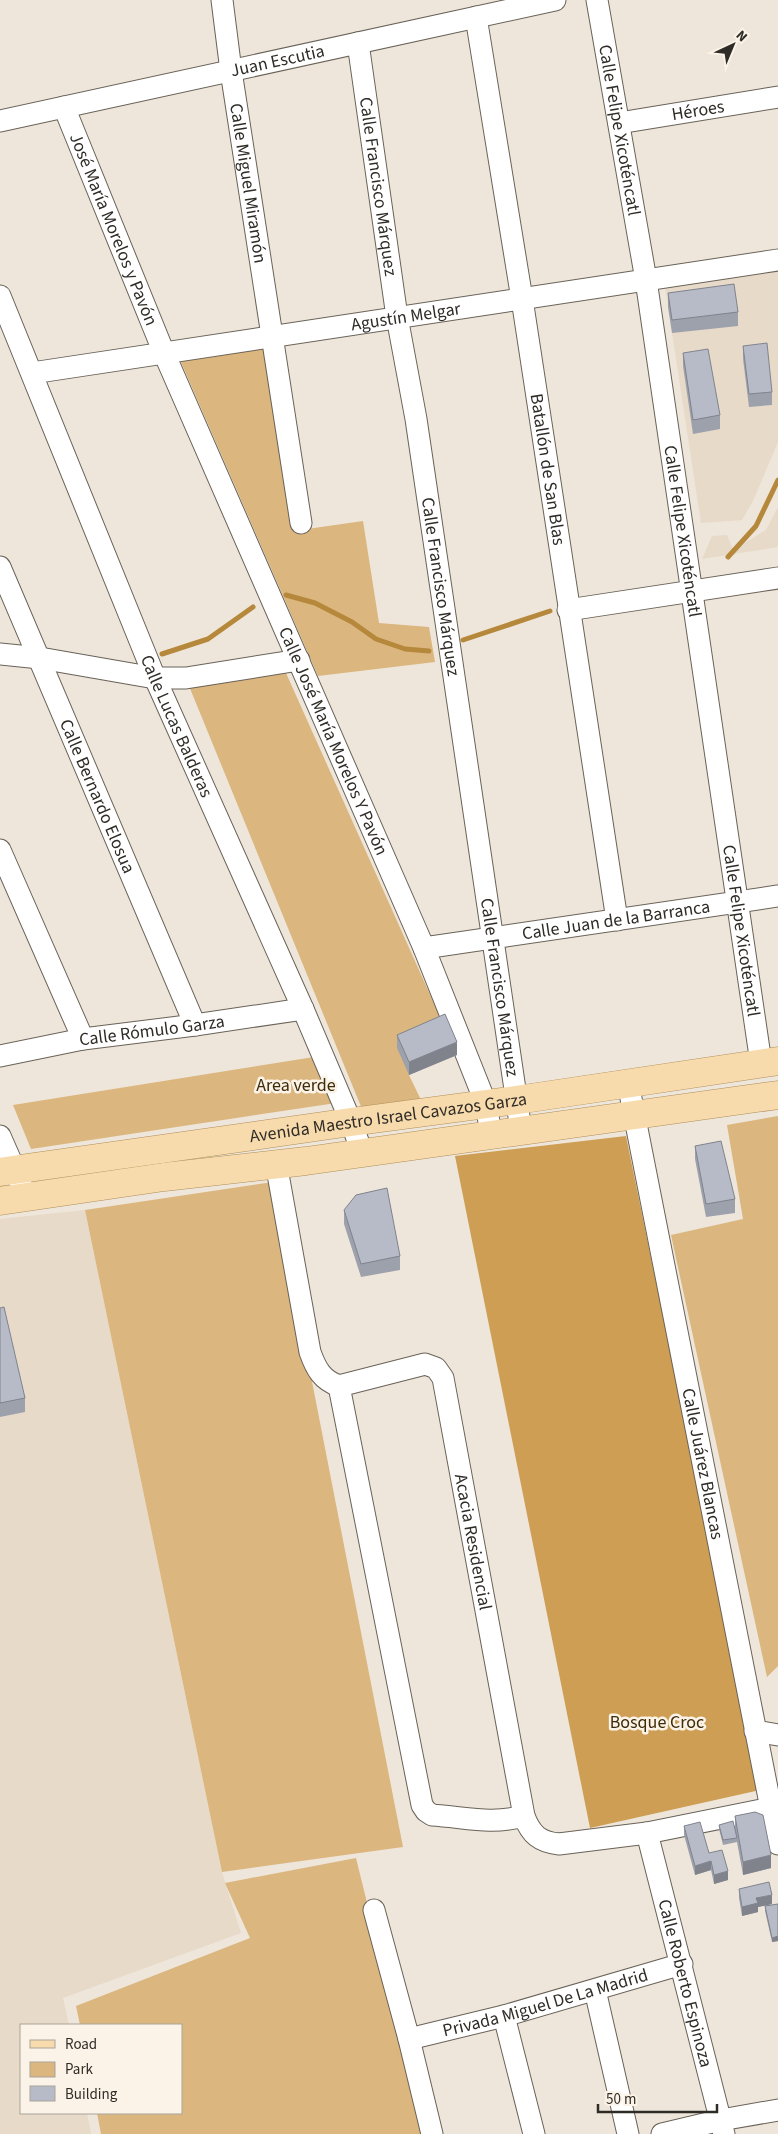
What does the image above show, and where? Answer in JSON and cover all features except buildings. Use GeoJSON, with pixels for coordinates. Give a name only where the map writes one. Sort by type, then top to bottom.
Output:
{"type":"FeatureCollection","features":[{"type":"Feature","properties":{"kind":"main road","name":"Avenida Maestro Israel Cavazos Garza"},"geometry":{"type":"LineString","coordinates":[[7,1171],[517,1100],[770,1062]]}},
{"type":"Feature","properties":{"kind":"main road","name":"Avenida Maestro Israel Cavazos Garza"},"geometry":{"type":"LineString","coordinates":[[0,1201],[778,1095]]}},
{"type":"Feature","properties":{"kind":"street","name":"Calle Miguel Miramón"},"geometry":{"type":"LineString","coordinates":[[222,0],[271,337],[301,524]]}},
{"type":"Feature","properties":{"kind":"street","name":"Juan Escutia"},"geometry":{"type":"LineString","coordinates":[[0,121],[555,0]]}},
{"type":"Feature","properties":{"kind":"street","name":"Calle Felipe Xicoténcatl"},"geometry":{"type":"LineString","coordinates":[[597,0],[646,280],[738,903],[770,1062]]}},
{"type":"Feature","properties":{"kind":"street","name":"Batallón de San Blas"},"geometry":{"type":"LineString","coordinates":[[476,17],[522,298],[568,610],[617,920]]}},
{"type":"Feature","properties":{"kind":"street","name":"Calle Francisco Márquez"},"geometry":{"type":"LineString","coordinates":[[358,43],[522,1130]]}},
{"type":"Feature","properties":{"kind":"street","name":"Héroes"},"geometry":{"type":"LineString","coordinates":[[618,123],[778,98]]}},
{"type":"Feature","properties":{"kind":"street","name":"José María Morelos y Pavón"},"geometry":{"type":"LineString","coordinates":[[64,107],[164,353]]}},
{"type":"Feature","properties":{"kind":"street","name":"Agustín Melgar"},"geometry":{"type":"LineString","coordinates":[[32,373],[778,260]]}},
{"type":"Feature","properties":{"kind":"street","name":"Calle Lucas Balderas"},"geometry":{"type":"LineString","coordinates":[[0,296],[155,678],[303,1009],[362,1152]]}},
{"type":"Feature","properties":{"kind":"street","name":"Calle José María Morelos Y Pavón"},"geometry":{"type":"LineString","coordinates":[[164,353],[424,948],[486,1104],[491,1134]]}},
{"type":"Feature","properties":{"kind":"street","name":"Calle Bernardo Elosua"},"geometry":{"type":"LineString","coordinates":[[0,567],[195,1025]]}},
{"type":"Feature","properties":{"kind":"street"},"geometry":{"type":"LineString","coordinates":[[568,610],[778,578]]}},
{"type":"Feature","properties":{"kind":"street"},"geometry":{"type":"LineString","coordinates":[[0,654],[40,658],[155,678],[186,678],[299,660]]}},
{"type":"Feature","properties":{"kind":"street"},"geometry":{"type":"LineString","coordinates":[[0,850],[83,1039]]}},
{"type":"Feature","properties":{"kind":"street","name":"Calle Juan de la Barranca"},"geometry":{"type":"LineString","coordinates":[[424,948],[778,896]]}},
{"type":"Feature","properties":{"kind":"street","name":"Calle Rómulo Garza"},"geometry":{"type":"LineString","coordinates":[[0,1056],[83,1039],[303,1009]]}},
{"type":"Feature","properties":{"kind":"street","name":"Calle Juárez Blancas"},"geometry":{"type":"LineString","coordinates":[[628,1083],[778,1844]]}},
{"type":"Feature","properties":{"kind":"street"},"geometry":{"type":"LineString","coordinates":[[0,1136],[7,1171],[26,1197]]}},
{"type":"Feature","properties":{"kind":"street"},"geometry":{"type":"LineString","coordinates":[[276,1163],[310,1352],[316,1369],[329,1382],[340,1386],[422,1805],[426,1811],[432,1815],[489,1822],[505,1821],[524,1816],[530,1831],[538,1839],[548,1843],[559,1844],[647,1833],[771,1808]]}},
{"type":"Feature","properties":{"kind":"street","name":"Acacia Residencial"},"geometry":{"type":"LineString","coordinates":[[340,1386],[425,1364],[436,1368],[443,1378],[524,1816]]}},
{"type":"Feature","properties":{"kind":"street"},"geometry":{"type":"LineString","coordinates":[[755,1731],[778,1735]]}},
{"type":"Feature","properties":{"kind":"street","name":"Calle Roberto Espinoza"},"geometry":{"type":"LineString","coordinates":[[647,1833],[723,2127]]}},
{"type":"Feature","properties":{"kind":"street"},"geometry":{"type":"LineString","coordinates":[[374,1910],[409,2039],[432,2134]]}},
{"type":"Feature","properties":{"kind":"street","name":"Privada Miguel De La Madrid"},"geometry":{"type":"LineString","coordinates":[[409,2039],[504,2016],[682,1964]]}},
{"type":"Feature","properties":{"kind":"street"},"geometry":{"type":"LineString","coordinates":[[595,1990],[628,2134]]}},
{"type":"Feature","properties":{"kind":"street"},"geometry":{"type":"LineString","coordinates":[[504,2016],[534,2134]]}},
{"type":"Feature","properties":{"kind":"street"},"geometry":{"type":"LineString","coordinates":[[662,2134],[723,2127],[778,2110]]}},
{"type":"Feature","properties":{"kind":"shaded area"},"geometry":{"type":"Polygon","coordinates":[[[778,272],[778,442],[753,501],[742,520],[701,523],[665,287],[778,272]]]}},
{"type":"Feature","properties":{"kind":"shaded area"},"geometry":{"type":"Polygon","coordinates":[[[778,507],[778,547],[702,559],[712,536],[727,535],[733,550],[766,530],[778,507]]]}},
{"type":"Feature","properties":{"kind":"shaded area"},"geometry":{"type":"Polygon","coordinates":[[[85,1210],[222,1872],[241,1933],[63,1998],[69,2024],[20,2024],[20,2114],[87,2114],[91,2134],[0,2134],[0,1219],[85,1210]]]}},
{"type":"Feature","properties":{"kind":"green space"},"geometry":{"type":"Polygon","coordinates":[[[264,348],[293,531],[363,521],[379,623],[429,627],[435,662],[318,676],[180,360],[264,348]]]}},
{"type":"Feature","properties":{"kind":"green space"},"geometry":{"type":"Polygon","coordinates":[[[286,673],[445,1028],[409,1075],[421,1100],[362,1109],[189,686],[286,673]]]}},
{"type":"Feature","properties":{"kind":"green space","name":"Area verde"},"geometry":{"type":"Polygon","coordinates":[[[314,1057],[336,1103],[31,1149],[13,1105],[314,1057]]]}},
{"type":"Feature","properties":{"kind":"green space"},"geometry":{"type":"Polygon","coordinates":[[[778,1116],[778,1666],[767,1677],[671,1235],[743,1219],[727,1125],[778,1116]]]}},
{"type":"Feature","properties":{"kind":"green space","name":"Bosque Croc"},"geometry":{"type":"Polygon","coordinates":[[[626,1136],[760,1790],[590,1828],[455,1156],[626,1136]]]}},
{"type":"Feature","properties":{"kind":"green space"},"geometry":{"type":"Polygon","coordinates":[[[273,1182],[403,1847],[222,1872],[85,1210],[273,1182]]]}},
{"type":"Feature","properties":{"kind":"green space"},"geometry":{"type":"Polygon","coordinates":[[[356,1858],[424,2134],[101,2134],[97,2114],[182,2114],[182,2024],[80,2024],[76,2006],[250,1938],[225,1883],[356,1858]]]}},
{"type":"Feature","properties":{"kind":"waterway"},"geometry":{"type":"LineString","coordinates":[[728,557],[756,526],[778,480]]}},
{"type":"Feature","properties":{"kind":"waterway"},"geometry":{"type":"LineString","coordinates":[[286,595],[315,603],[352,622],[376,639],[405,649],[429,651]]}},
{"type":"Feature","properties":{"kind":"waterway"},"geometry":{"type":"LineString","coordinates":[[162,654],[208,639],[253,607]]}},
{"type":"Feature","properties":{"kind":"waterway"},"geometry":{"type":"LineString","coordinates":[[463,640],[550,611]]}}]}
